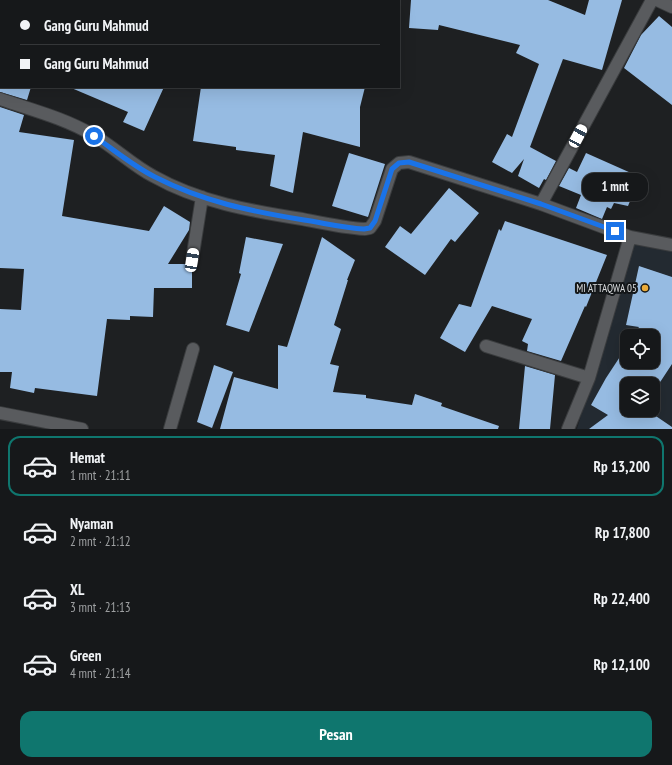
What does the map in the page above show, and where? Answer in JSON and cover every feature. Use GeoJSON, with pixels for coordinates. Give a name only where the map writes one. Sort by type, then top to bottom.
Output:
{"type":"FeatureCollection","features":[{"type":"Feature","properties":{"kind":"street"},"geometry":{"type":"LineString","coordinates":[[541,204],[652,0]]}},
{"type":"Feature","properties":{"kind":"street"},"geometry":{"type":"LineString","coordinates":[[657,0],[672,8]]}},
{"type":"Feature","properties":{"kind":"street"},"geometry":{"type":"LineString","coordinates":[[0,99],[69,122],[94,136],[130,162],[153,176],[178,188],[215,202],[250,210],[364,229],[370,228],[375,221],[392,169],[399,163],[409,162],[541,204],[630,237],[672,245]]}},
{"type":"Feature","properties":{"kind":"street"},"geometry":{"type":"LineString","coordinates":[[192,260],[202,197]]}},
{"type":"Feature","properties":{"kind":"street"},"geometry":{"type":"LineString","coordinates":[[568,429],[589,378],[630,237]]}},
{"type":"Feature","properties":{"kind":"street"},"geometry":{"type":"LineString","coordinates":[[486,346],[589,378]]}},
{"type":"Feature","properties":{"kind":"street"},"geometry":{"type":"LineString","coordinates":[[170,429],[193,348]]}},
{"type":"Feature","properties":{"kind":"street"},"geometry":{"type":"LineString","coordinates":[[0,413],[82,429]]}},
{"type":"Feature","properties":{"kind":"shaded area","name":"MI ATTAQWA 05"},"geometry":{"type":"Polygon","coordinates":[[[633,234],[672,240],[672,352],[660,342],[660,329],[620,329],[620,357],[606,378],[620,389],[605,382],[591,405],[632,429],[577,429],[633,234]]]}},
{"type":"Feature","properties":{"kind":"shaded area"},"geometry":{"type":"Polygon","coordinates":[[[672,364],[672,429],[656,417],[660,417],[660,382],[672,364]]]}},
{"type":"Feature","properties":{"kind":"building"},"geometry":{"type":"Polygon","coordinates":[[[411,0],[548,0],[585,15],[589,0],[622,0],[602,70],[563,59],[530,147],[556,161],[546,180],[544,179],[539,188],[518,176],[524,159],[512,173],[492,162],[507,134],[512,137],[539,64],[516,53],[520,45],[439,25],[438,30],[409,28],[411,0]]]}},
{"type":"Feature","properties":{"kind":"building"},"geometry":{"type":"Polygon","coordinates":[[[659,16],[672,27],[672,105],[624,68],[641,35],[659,16]]]}},
{"type":"Feature","properties":{"kind":"building"},"geometry":{"type":"Polygon","coordinates":[[[0,88],[31,88],[27,100],[0,92],[0,88]]]}},
{"type":"Feature","properties":{"kind":"building"},"geometry":{"type":"Polygon","coordinates":[[[71,88],[164,88],[144,131],[123,122],[128,112],[71,88]]]}},
{"type":"Feature","properties":{"kind":"building"},"geometry":{"type":"Polygon","coordinates":[[[201,88],[365,88],[360,107],[360,147],[303,132],[293,193],[270,186],[275,155],[236,150],[236,147],[193,141],[201,88]]]}},
{"type":"Feature","properties":{"kind":"building"},"geometry":{"type":"Polygon","coordinates":[[[0,107],[24,115],[19,132],[74,140],[62,216],[149,231],[164,206],[190,222],[189,230],[168,264],[186,264],[192,267],[192,288],[154,288],[153,317],[130,316],[130,320],[107,319],[97,396],[35,388],[34,393],[10,388],[12,372],[0,372],[0,309],[21,310],[24,269],[0,268],[0,107]]]}},
{"type":"Feature","properties":{"kind":"building"},"geometry":{"type":"Polygon","coordinates":[[[349,153],[385,164],[368,217],[332,206],[349,153]]]}},
{"type":"Feature","properties":{"kind":"building"},"geometry":{"type":"Polygon","coordinates":[[[586,153],[640,177],[628,206],[614,203],[611,209],[607,207],[602,219],[576,208],[581,195],[559,186],[569,168],[577,172],[586,153]]]}},
{"type":"Feature","properties":{"kind":"building"},"geometry":{"type":"Polygon","coordinates":[[[449,188],[479,213],[455,242],[451,239],[425,275],[385,247],[400,226],[411,234],[449,188]]]}},
{"type":"Feature","properties":{"kind":"building"},"geometry":{"type":"Polygon","coordinates":[[[505,221],[607,255],[586,307],[585,306],[561,361],[527,351],[528,344],[522,341],[532,319],[492,306],[465,352],[440,338],[459,304],[471,307],[499,229],[501,231],[505,221]]]}},
{"type":"Feature","properties":{"kind":"building"},"geometry":{"type":"Polygon","coordinates":[[[246,237],[283,244],[249,332],[226,325],[241,274],[239,273],[246,237]]]}},
{"type":"Feature","properties":{"kind":"building"},"geometry":{"type":"Polygon","coordinates":[[[322,237],[355,260],[347,280],[334,325],[341,329],[330,364],[339,366],[333,392],[366,395],[366,398],[412,405],[415,394],[442,403],[441,406],[499,426],[498,429],[220,429],[234,377],[278,389],[278,345],[287,347],[322,237]]]}},
{"type":"Feature","properties":{"kind":"building"},"geometry":{"type":"Polygon","coordinates":[[[639,266],[672,277],[672,364],[660,382],[660,377],[620,377],[620,417],[657,417],[672,427],[672,429],[589,429],[608,415],[591,405],[620,357],[620,369],[660,369],[660,329],[638,329],[639,327],[626,325],[639,266]]]}},
{"type":"Feature","properties":{"kind":"building"},"geometry":{"type":"Polygon","coordinates":[[[214,365],[233,372],[212,428],[197,422],[214,365]]]}},
{"type":"Feature","properties":{"kind":"building"},"geometry":{"type":"Polygon","coordinates":[[[525,366],[555,375],[550,429],[519,429],[525,366]]]}},
{"type":"Feature","properties":{"kind":"place","name":"MI ATTAQWA 05"},"geometry":{"type":"Point","coordinates":[645,288]}},
{"type":"Feature","properties":{"kind":"route"},"geometry":{"type":"LineString","coordinates":[[94,136],[130,162],[153,176],[178,188],[215,202],[250,210],[359,229],[370,228],[375,221],[392,169],[399,163],[409,162],[541,204],[615,231]]}}]}
